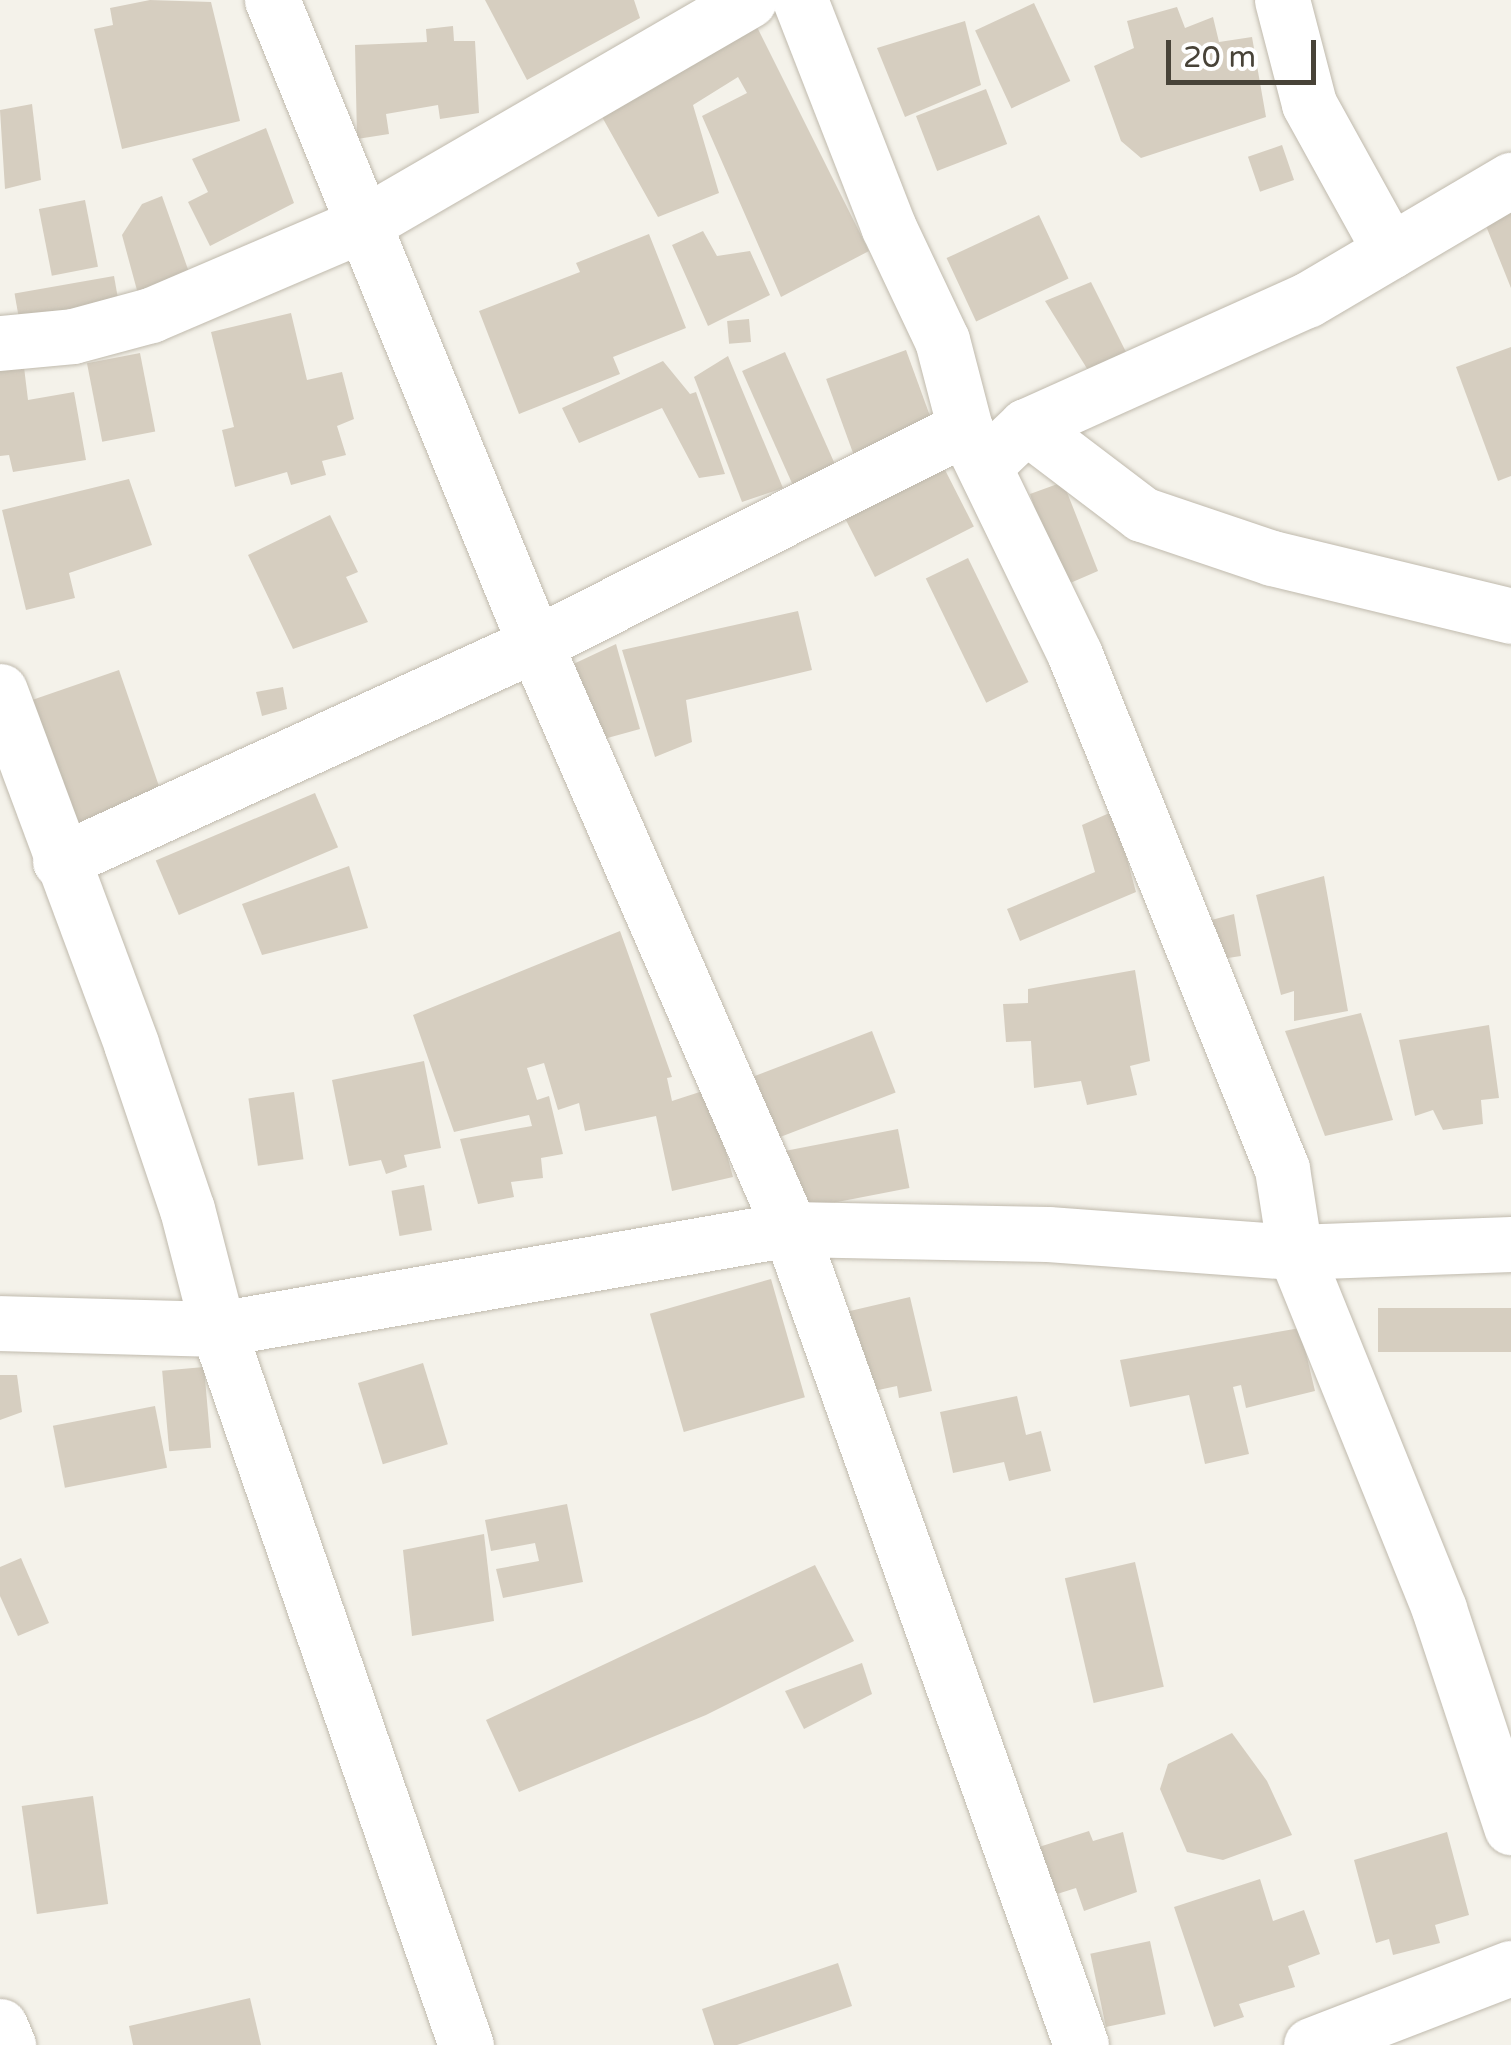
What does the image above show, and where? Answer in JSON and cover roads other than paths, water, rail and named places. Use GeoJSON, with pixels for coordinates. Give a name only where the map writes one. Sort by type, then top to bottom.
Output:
{"type":"FeatureCollection","features":[{"type":"Feature","properties":{"kind":"street"},"geometry":{"type":"LineString","coordinates":[[272,0],[535,644],[790,1229],[1080,2045]]}},
{"type":"Feature","properties":{"kind":"street"},"geometry":{"type":"LineString","coordinates":[[0,343],[73,336],[151,316],[364,224],[749,0]]}},
{"type":"Feature","properties":{"kind":"street"},"geometry":{"type":"LineString","coordinates":[[800,0],[874,191],[942,340],[975,447],[1075,656],[1282,1169],[1295,1252],[1439,1610],[1511,1826]]}},
{"type":"Feature","properties":{"kind":"street"},"geometry":{"type":"LineString","coordinates":[[1282,0],[1310,104],[1390,252]]}},
{"type":"Feature","properties":{"kind":"street"},"geometry":{"type":"LineString","coordinates":[[60,861],[535,644],[1307,300],[1511,180]]}},
{"type":"Feature","properties":{"kind":"street"},"geometry":{"type":"LineString","coordinates":[[1026,426],[1142,514],[1272,558],[1511,616]]}},
{"type":"Feature","properties":{"kind":"street"},"geometry":{"type":"LineString","coordinates":[[0,692],[175,1172],[218,1329],[466,2045]]}},
{"type":"Feature","properties":{"kind":"street"},"geometry":{"type":"LineString","coordinates":[[0,1323],[218,1329],[790,1229],[1048,1234],[1295,1252],[1511,1244]]}},
{"type":"Feature","properties":{"kind":"street"},"geometry":{"type":"LineString","coordinates":[[1310,2045],[1511,1968]]}},
{"type":"Feature","properties":{"kind":"street"},"geometry":{"type":"LineString","coordinates":[[0,2026],[8,2045]]}}]}
